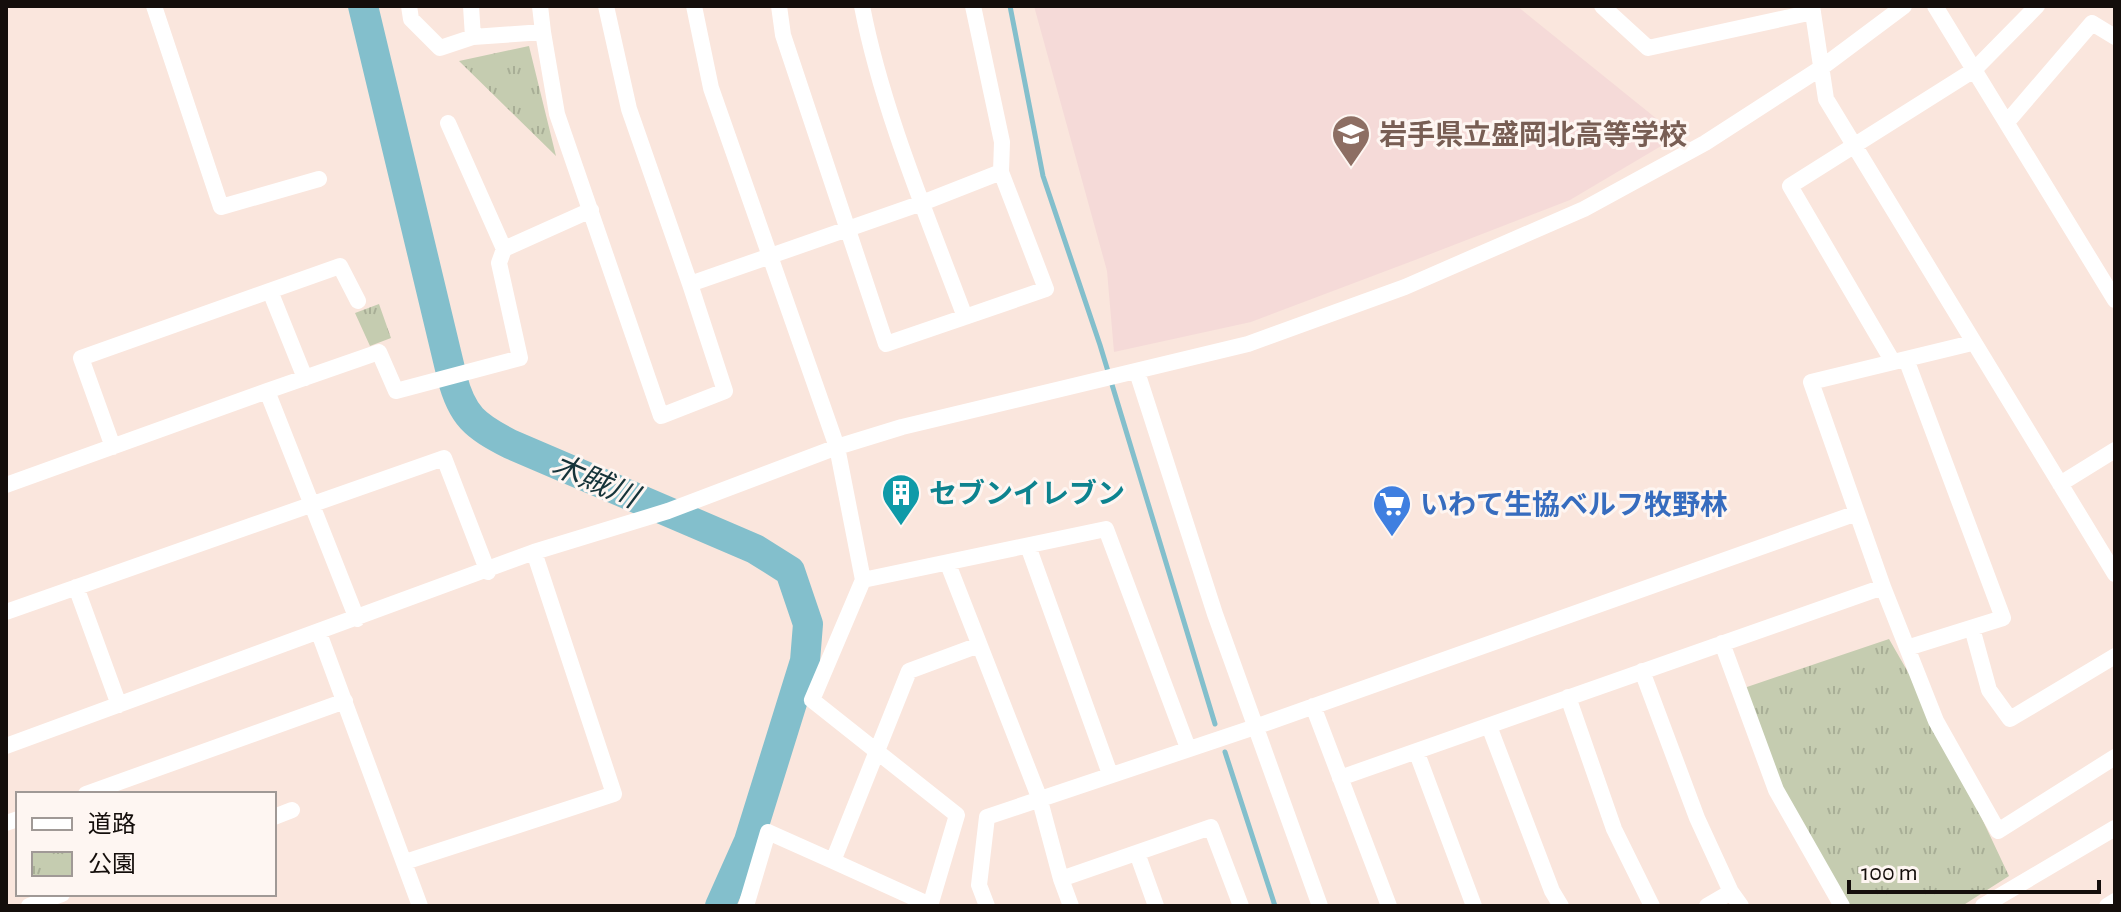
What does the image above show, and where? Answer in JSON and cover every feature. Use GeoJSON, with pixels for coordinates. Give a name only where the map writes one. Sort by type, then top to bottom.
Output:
{"type":"FeatureCollection","features":[{"type":"Feature","properties":{"kind":"street"},"geometry":{"type":"LineString","coordinates":[[154,6],[221,207],[319,179]]}},
{"type":"Feature","properties":{"kind":"street"},"geometry":{"type":"LineString","coordinates":[[409,6],[411,19],[440,48],[473,37],[543,32]]}},
{"type":"Feature","properties":{"kind":"street"},"geometry":{"type":"LineString","coordinates":[[471,6],[473,37]]}},
{"type":"Feature","properties":{"kind":"street"},"geometry":{"type":"LineString","coordinates":[[540,6],[557,114],[661,416],[725,391],[629,109],[606,6]]}},
{"type":"Feature","properties":{"kind":"street"},"geometry":{"type":"LineString","coordinates":[[694,6],[711,88],[837,447],[863,580],[812,700],[957,815],[930,906],[768,832],[746,906]]}},
{"type":"Feature","properties":{"kind":"street"},"geometry":{"type":"LineString","coordinates":[[779,6],[783,35],[886,344],[1046,289],[1001,172],[1002,142],[973,6]]}},
{"type":"Feature","properties":{"kind":"street"},"geometry":{"type":"LineString","coordinates":[[862,6],[868,36],[922,203],[965,317]]}},
{"type":"Feature","properties":{"kind":"street"},"geometry":{"type":"LineString","coordinates":[[1602,6],[1648,48],[1813,9],[1826,99],[1972,343],[2113,566]]}},
{"type":"Feature","properties":{"kind":"street"},"geometry":{"type":"LineString","coordinates":[[6,746],[488,572],[534,552],[668,511],[837,447],[902,427],[1248,344],[1382,296],[1584,209],[1705,143],[1821,68],[1904,6]]}},
{"type":"Feature","properties":{"kind":"street"},"geometry":{"type":"LineString","coordinates":[[1935,6],[2115,300]]}},
{"type":"Feature","properties":{"kind":"street"},"geometry":{"type":"LineString","coordinates":[[1907,648],[2003,618],[1899,360],[1790,186],[1974,70],[2037,6]]}},
{"type":"Feature","properties":{"kind":"street"},"geometry":{"type":"LineString","coordinates":[[2008,121],[2092,23],[2115,37]]}},
{"type":"Feature","properties":{"kind":"street"},"geometry":{"type":"LineString","coordinates":[[6,485],[379,352],[396,391],[520,358],[499,263],[504,249],[448,123]]}},
{"type":"Feature","properties":{"kind":"street"},"geometry":{"type":"LineString","coordinates":[[690,284],[846,231],[1001,172]]}},
{"type":"Feature","properties":{"kind":"street"},"geometry":{"type":"LineString","coordinates":[[504,249],[591,210]]}},
{"type":"Feature","properties":{"kind":"street"},"geometry":{"type":"LineString","coordinates":[[113,447],[81,358],[340,266],[358,301]]}},
{"type":"Feature","properties":{"kind":"street"},"geometry":{"type":"LineString","coordinates":[[270,291],[305,378]]}},
{"type":"Feature","properties":{"kind":"street"},"geometry":{"type":"LineString","coordinates":[[1972,343],[1811,382],[1883,587],[1936,721],[1998,831],[2115,757]]}},
{"type":"Feature","properties":{"kind":"street"},"geometry":{"type":"LineString","coordinates":[[1137,372],[1255,727],[1320,906]]}},
{"type":"Feature","properties":{"kind":"street"},"geometry":{"type":"LineString","coordinates":[[267,391],[357,619]]}},
{"type":"Feature","properties":{"kind":"street"},"geometry":{"type":"LineString","coordinates":[[2060,484],[2115,450]]}},
{"type":"Feature","properties":{"kind":"street"},"geometry":{"type":"LineString","coordinates":[[6,612],[444,458],[488,572]]}},
{"type":"Feature","properties":{"kind":"street"},"geometry":{"type":"LineString","coordinates":[[987,906],[979,885],[987,817],[1039,797],[1255,727],[1857,513]]}},
{"type":"Feature","properties":{"kind":"street"},"geometry":{"type":"LineString","coordinates":[[863,580],[1106,529],[1188,748]]}},
{"type":"Feature","properties":{"kind":"street"},"geometry":{"type":"LineString","coordinates":[[1028,546],[1110,774]]}},
{"type":"Feature","properties":{"kind":"street"},"geometry":{"type":"LineString","coordinates":[[405,862],[614,794],[534,552]]}},
{"type":"Feature","properties":{"kind":"street"},"geometry":{"type":"LineString","coordinates":[[948,564],[1039,797],[1071,906]]}},
{"type":"Feature","properties":{"kind":"street"},"geometry":{"type":"LineString","coordinates":[[76,587],[119,705]]}},
{"type":"Feature","properties":{"kind":"street"},"geometry":{"type":"LineString","coordinates":[[1340,778],[1883,587]]}},
{"type":"Feature","properties":{"kind":"street"},"geometry":{"type":"LineString","coordinates":[[1972,628],[1989,690],[2010,719],[2115,656]]}},
{"type":"Feature","properties":{"kind":"street"},"geometry":{"type":"LineString","coordinates":[[319,633],[420,906]]}},
{"type":"Feature","properties":{"kind":"street"},"geometry":{"type":"LineString","coordinates":[[1722,643],[1776,790],[1842,906]]}},
{"type":"Feature","properties":{"kind":"street"},"geometry":{"type":"LineString","coordinates":[[833,861],[909,671],[979,645]]}},
{"type":"Feature","properties":{"kind":"street"},"geometry":{"type":"LineString","coordinates":[[1642,671],[1697,818],[1736,899],[1707,906]]}},
{"type":"Feature","properties":{"kind":"street"},"geometry":{"type":"LineString","coordinates":[[1568,697],[1614,829],[1652,906]]}},
{"type":"Feature","properties":{"kind":"street"},"geometry":{"type":"LineString","coordinates":[[92,792],[345,701]]}},
{"type":"Feature","properties":{"kind":"street"},"geometry":{"type":"LineString","coordinates":[[1313,706],[1389,906]]}},
{"type":"Feature","properties":{"kind":"street"},"geometry":{"type":"LineString","coordinates":[[1489,726],[1552,891],[1561,906]]}},
{"type":"Feature","properties":{"kind":"street"},"geometry":{"type":"LineString","coordinates":[[1418,756],[1474,906]]}},
{"type":"Feature","properties":{"kind":"street"},"geometry":{"type":"LineString","coordinates":[[276,816],[292,810]]}},
{"type":"Feature","properties":{"kind":"street"},"geometry":{"type":"LineString","coordinates":[[1061,879],[1211,827],[1241,906]]}},
{"type":"Feature","properties":{"kind":"street"},"geometry":{"type":"LineString","coordinates":[[1983,906],[2115,828]]}},
{"type":"Feature","properties":{"kind":"street"},"geometry":{"type":"LineString","coordinates":[[1137,853],[1156,906]]}},
{"type":"Feature","properties":{"kind":"street"},"geometry":{"type":"LineString","coordinates":[[29,906],[56,896]]}},
{"type":"Feature","properties":{"kind":"street"},"geometry":{"type":"LineString","coordinates":[[2107,906],[2115,901]]}},
{"type":"Feature","properties":{"kind":"shaded area","name":"岩手県立盛岡北高等学校"},"geometry":{"type":"Polygon","coordinates":[[[1034,6],[1517,6],[1678,136],[1570,200],[1415,260],[1251,322],[1114,352],[1107,271],[1034,6]]]}},
{"type":"Feature","properties":{"kind":"green space"},"geometry":{"type":"Polygon","coordinates":[[[529,46],[556,156],[459,61],[529,46]]]}},
{"type":"Feature","properties":{"kind":"green space"},"geometry":{"type":"Polygon","coordinates":[[[379,304],[391,338],[370,346],[355,313],[379,304]]]}},
{"type":"Feature","properties":{"kind":"green space"},"geometry":{"type":"Polygon","coordinates":[[[1889,639],[1936,721],[2009,876],[1962,906],[1850,906],[1784,794],[1744,688],[1889,639]]]}},
{"type":"Feature","properties":{"kind":"waterway","name":"木賊川"},"geometry":{"type":"LineString","coordinates":[[363,6],[452,377],[466,411],[479,425],[510,444],[755,549],[790,571],[808,624],[805,661],[749,841],[720,906]]}},
{"type":"Feature","properties":{"kind":"waterway"},"geometry":{"type":"LineString","coordinates":[[1010,6],[1043,176],[1100,345],[1215,724]]}},
{"type":"Feature","properties":{"kind":"waterway"},"geometry":{"type":"LineString","coordinates":[[1225,752],[1275,906]]}},
{"type":"Feature","properties":{"kind":"place","name":"岩手県立盛岡北高等学校"},"geometry":{"type":"Point","coordinates":[1351,168]}},
{"type":"Feature","properties":{"kind":"place","name":"セブンイレブン"},"geometry":{"type":"Point","coordinates":[901,527]}},
{"type":"Feature","properties":{"kind":"place","name":"いわて生協ベルフ牧野林"},"geometry":{"type":"Point","coordinates":[1392,538]}}]}
